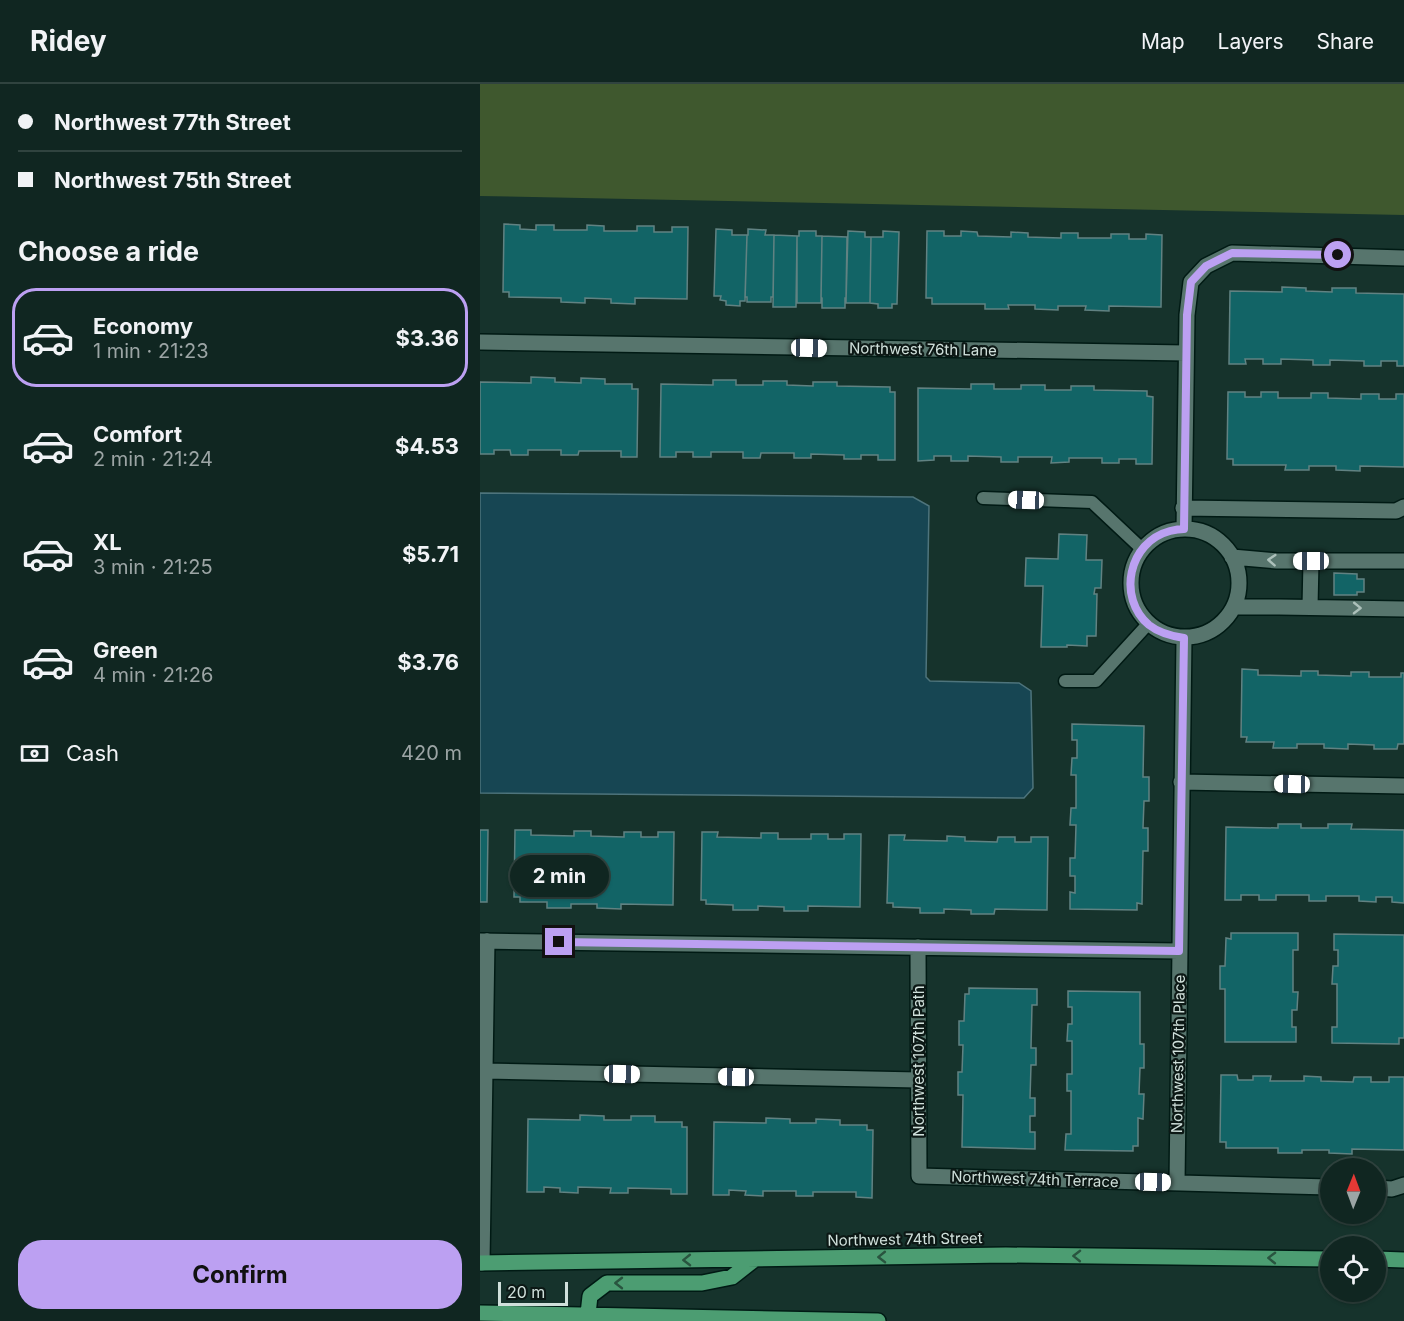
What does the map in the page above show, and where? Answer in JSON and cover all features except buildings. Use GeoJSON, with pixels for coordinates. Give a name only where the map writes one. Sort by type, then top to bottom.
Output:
{"type":"FeatureCollection","features":[{"type":"Feature","properties":{"kind":"main road","name":"Northwest 74th Street"},"geometry":{"type":"LineString","coordinates":[[481,1263],[1006,1255],[1320,1259]]}},
{"type":"Feature","properties":{"kind":"main road"},"geometry":{"type":"LineString","coordinates":[[588,1314],[590,1296],[607,1283],[702,1283],[732,1277],[755,1259]]}},
{"type":"Feature","properties":{"kind":"main road"},"geometry":{"type":"LineString","coordinates":[[1386,1259],[1404,1260]]}},
{"type":"Feature","properties":{"kind":"main road"},"geometry":{"type":"LineString","coordinates":[[480,1313],[878,1321]]}},
{"type":"Feature","properties":{"kind":"street"},"geometry":{"type":"LineString","coordinates":[[1184,529],[1187,315],[1191,282],[1206,266],[1232,253],[1401,256],[1404,258]]}},
{"type":"Feature","properties":{"kind":"street","name":"Northwest 76th Lane"},"geometry":{"type":"LineString","coordinates":[[480,342],[1186,353]]}},
{"type":"Feature","properties":{"kind":"street"},"geometry":{"type":"LineString","coordinates":[[1183,508],[1395,511],[1404,507]]}},
{"type":"Feature","properties":{"kind":"street"},"geometry":{"type":"LineString","coordinates":[[1184,529],[1200,531],[1215,538],[1228,549],[1240,578],[1239,593],[1234,608],[1226,620],[1213,630],[1199,636],[1184,638],[1171,636],[1148,624],[1134,604],[1130,579],[1133,563],[1142,549],[1154,538],[1168,531],[1184,529]]}},
{"type":"Feature","properties":{"kind":"street"},"geometry":{"type":"LineString","coordinates":[[1232,557],[1277,561],[1404,561]]}},
{"type":"Feature","properties":{"kind":"street"},"geometry":{"type":"LineString","coordinates":[[1310,607],[1311,561]]}},
{"type":"Feature","properties":{"kind":"street"},"geometry":{"type":"LineString","coordinates":[[1234,608],[1404,609]]}},
{"type":"Feature","properties":{"kind":"street","name":"Northwest 107th Place"},"geometry":{"type":"LineString","coordinates":[[1177,1183],[1184,638]]}},
{"type":"Feature","properties":{"kind":"street"},"geometry":{"type":"LineString","coordinates":[[1181,782],[1404,786]]}},
{"type":"Feature","properties":{"kind":"street"},"geometry":{"type":"LineString","coordinates":[[481,1263],[485,1071],[484,941],[1179,951]]}},
{"type":"Feature","properties":{"kind":"street","name":"Northwest 107th Path"},"geometry":{"type":"LineString","coordinates":[[918,947],[919,1176]]}},
{"type":"Feature","properties":{"kind":"street"},"geometry":{"type":"LineString","coordinates":[[485,1071],[918,1080]]}},
{"type":"Feature","properties":{"kind":"street","name":"Northwest 74th Terrace"},"geometry":{"type":"LineString","coordinates":[[919,1176],[1320,1187]]}},
{"type":"Feature","properties":{"kind":"street"},"geometry":{"type":"LineString","coordinates":[[1386,1189],[1404,1185]]}},
{"type":"Feature","properties":{"kind":"lane"},"geometry":{"type":"LineString","coordinates":[[983,498],[1092,502],[1142,549]]}},
{"type":"Feature","properties":{"kind":"lane"},"geometry":{"type":"LineString","coordinates":[[1065,681],[1096,681],[1148,624]]}},
{"type":"Feature","properties":{"kind":"green space"},"geometry":{"type":"Polygon","coordinates":[[[480,84],[1404,84],[1404,215],[480,196],[480,84]]]}},
{"type":"Feature","properties":{"kind":"water"},"geometry":{"type":"Polygon","coordinates":[[[480,493],[913,497],[929,506],[926,677],[930,681],[1019,683],[1031,691],[1033,788],[1024,798],[480,793],[480,493]]]}},
{"type":"Feature","properties":{"kind":"route"},"geometry":{"type":"LineString","coordinates":[[559,942],[1179,951],[1184,638],[1171,636],[1148,624],[1138,611],[1131,596],[1130,579],[1133,563],[1142,549],[1154,538],[1168,531],[1184,529],[1187,315],[1191,282],[1206,266],[1232,253],[1338,255]]}}]}
